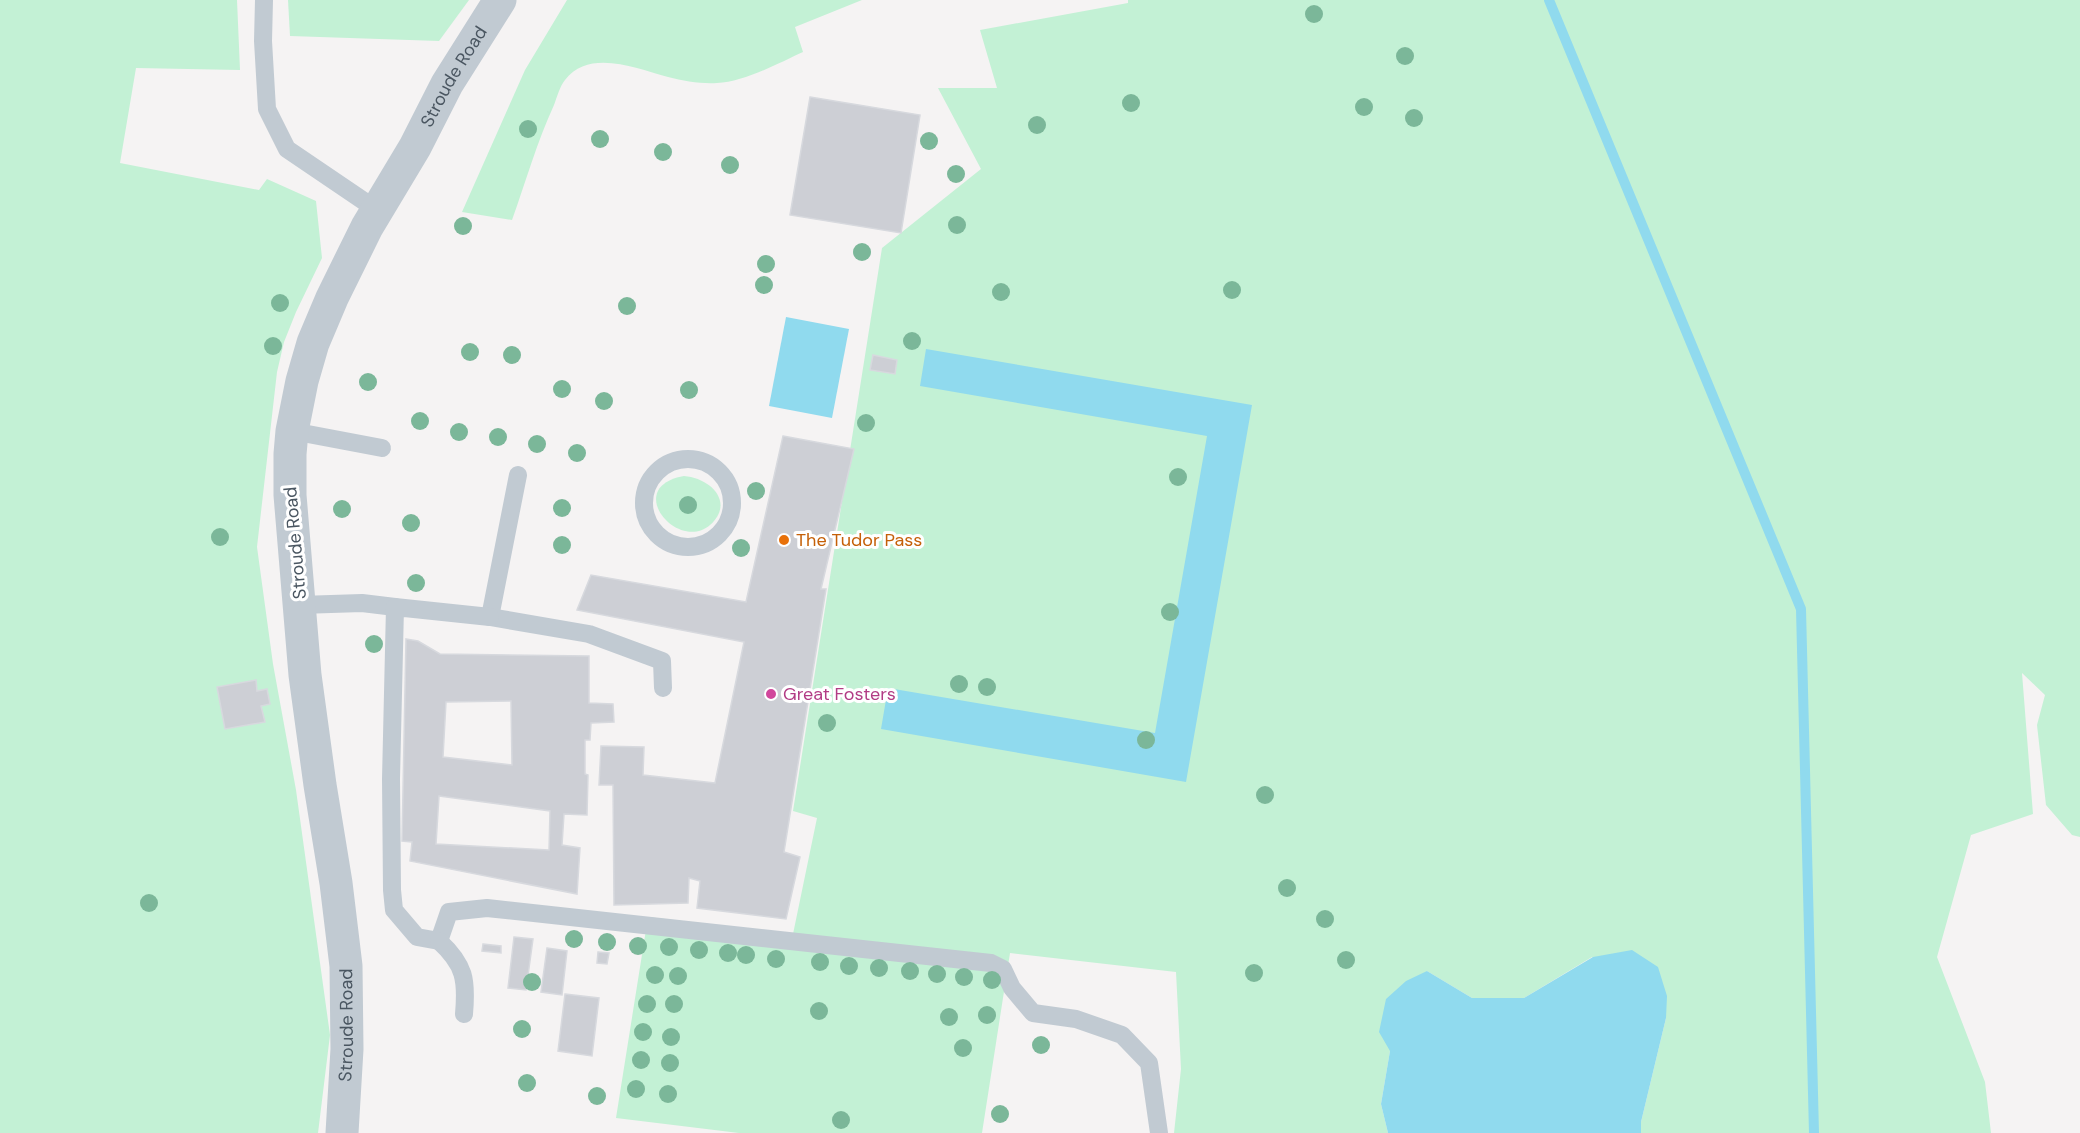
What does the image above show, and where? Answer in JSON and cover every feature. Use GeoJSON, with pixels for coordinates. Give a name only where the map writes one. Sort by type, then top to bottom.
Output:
{"type":"FeatureCollection","features":[{"type":"Feature","properties":{"kind":"street","name":"Stroude Road"},"geometry":{"type":"LineString","coordinates":[[342,1133],[347,1049],[346,966],[305,675],[290,495],[292,431],[302,381],[313,343],[332,298],[377,210],[415,147],[447,84],[500,0]]}},
{"type":"Feature","properties":{"kind":"lane"},"geometry":{"type":"LineString","coordinates":[[264,0],[263,41],[267,109],[287,149],[377,210]]}},
{"type":"Feature","properties":{"kind":"lane"},"geometry":{"type":"LineString","coordinates":[[292,431],[382,448]]}},
{"type":"Feature","properties":{"kind":"lane"},"geometry":{"type":"LineString","coordinates":[[691,459],[706,463],[725,479],[731,494],[731,510],[726,525],[715,537],[701,545],[685,547],[669,543],[656,533],[644,512],[644,496],[650,480],[660,468],[674,461],[691,459]]}},
{"type":"Feature","properties":{"kind":"lane"},"geometry":{"type":"LineString","coordinates":[[490,617],[518,475]]}},
{"type":"Feature","properties":{"kind":"lane"},"geometry":{"type":"LineString","coordinates":[[300,605],[362,603],[490,617],[589,634],[662,661],[663,688]]}},
{"type":"Feature","properties":{"kind":"lane"},"geometry":{"type":"LineString","coordinates":[[395,607],[391,779],[394,910],[417,937],[439,941],[463,972],[466,995],[464,1014]]}},
{"type":"Feature","properties":{"kind":"lane"},"geometry":{"type":"LineString","coordinates":[[439,941],[449,912],[487,908],[991,963],[1003,969],[1012,988],[1033,1013],[1076,1019],[1122,1035],[1149,1063],[1159,1133]]}},
{"type":"Feature","properties":{"kind":"green space"},"geometry":{"type":"Polygon","coordinates":[[[0,0],[237,0],[240,70],[136,68],[120,163],[259,190],[267,179],[316,201],[322,258],[284,342],[277,372],[257,547],[273,664],[296,790],[330,1035],[318,1133],[0,1133],[0,0]],[[256,681],[217,687],[225,729],[264,722],[261,706],[270,704],[267,689],[257,691],[256,681]]]}},
{"type":"Feature","properties":{"kind":"green space"},"geometry":{"type":"Polygon","coordinates":[[[288,0],[469,0],[439,41],[290,36],[288,0]]]}},
{"type":"Feature","properties":{"kind":"green space"},"geometry":{"type":"Polygon","coordinates":[[[567,0],[862,0],[795,27],[803,52],[761,71],[727,82],[692,82],[614,64],[587,65],[575,70],[560,88],[512,220],[462,212],[525,70],[567,0]]]}},
{"type":"Feature","properties":{"kind":"green space"},"geometry":{"type":"Polygon","coordinates":[[[1128,0],[2080,0],[2080,837],[2072,835],[2046,805],[2037,725],[2045,695],[2022,673],[2033,814],[1971,835],[1937,957],[1985,1082],[1991,1133],[1641,1133],[1641,1122],[1666,1018],[1592,957],[1524,998],[1472,998],[1427,971],[1390,1051],[1381,1104],[1388,1133],[1174,1133],[1181,1069],[1176,972],[1010,953],[982,1133],[739,1133],[616,1118],[648,917],[793,934],[817,818],[793,811],[882,248],[981,169],[938,88],[997,88],[980,30],[1128,3],[1128,0]]]}},
{"type":"Feature","properties":{"kind":"green space"},"geometry":{"type":"Polygon","coordinates":[[[684,476],[703,481],[711,487],[720,500],[717,517],[710,525],[697,531],[684,531],[671,525],[662,515],[657,504],[657,492],[666,482],[684,476]]]}},
{"type":"Feature","properties":{"kind":"water"},"geometry":{"type":"Polygon","coordinates":[[[786,317],[849,329],[832,418],[769,406],[786,317]]]}},
{"type":"Feature","properties":{"kind":"water"},"geometry":{"type":"Polygon","coordinates":[[[926,349],[1252,405],[1186,782],[881,729],[888,688],[1155,733],[1207,436],[920,386],[926,349]]]}},
{"type":"Feature","properties":{"kind":"water"},"geometry":{"type":"Polygon","coordinates":[[[1632,950],[1658,967],[1667,996],[1666,1018],[1641,1122],[1641,1133],[1388,1133],[1381,1104],[1390,1051],[1379,1032],[1386,999],[1406,981],[1427,971],[1472,998],[1524,998],[1593,957],[1632,950]]]}},
{"type":"Feature","properties":{"kind":"building"},"geometry":{"type":"Polygon","coordinates":[[[810,97],[920,115],[901,233],[790,215],[810,97]]]}},
{"type":"Feature","properties":{"kind":"building"},"geometry":{"type":"Polygon","coordinates":[[[873,355],[897,360],[895,374],[870,370],[873,355]]]}},
{"type":"Feature","properties":{"kind":"building","name":"Great Fosters"},"geometry":{"type":"Polygon","coordinates":[[[783,436],[854,449],[821,589],[826,589],[784,852],[800,857],[786,919],[697,908],[700,881],[689,878],[688,903],[614,905],[613,785],[599,785],[601,746],[644,747],[643,775],[715,783],[744,642],[577,610],[591,575],[746,602],[783,436]]]}},
{"type":"Feature","properties":{"kind":"building"},"geometry":{"type":"Polygon","coordinates":[[[406,639],[418,641],[440,654],[589,656],[589,703],[613,704],[614,722],[591,723],[590,740],[585,740],[585,774],[588,775],[587,815],[564,814],[562,845],[580,848],[577,894],[410,861],[412,842],[402,841],[406,639]],[[511,701],[446,702],[443,757],[512,765],[511,701]],[[439,796],[436,844],[549,850],[550,811],[439,796]]]}},
{"type":"Feature","properties":{"kind":"building"},"geometry":{"type":"Polygon","coordinates":[[[256,680],[257,691],[267,689],[270,704],[261,706],[265,722],[225,729],[217,687],[256,680]]]}},
{"type":"Feature","properties":{"kind":"building"},"geometry":{"type":"Polygon","coordinates":[[[514,937],[533,939],[526,990],[508,988],[514,937]]]}},
{"type":"Feature","properties":{"kind":"building"},"geometry":{"type":"Polygon","coordinates":[[[483,944],[501,946],[501,953],[482,951],[483,944]]]}},
{"type":"Feature","properties":{"kind":"building"},"geometry":{"type":"Polygon","coordinates":[[[547,948],[567,951],[562,995],[541,992],[547,948]]]}},
{"type":"Feature","properties":{"kind":"building"},"geometry":{"type":"Polygon","coordinates":[[[598,952],[609,953],[607,964],[597,963],[598,952]]]}},
{"type":"Feature","properties":{"kind":"building"},"geometry":{"type":"Polygon","coordinates":[[[565,994],[599,998],[592,1056],[558,1051],[565,994]]]}},
{"type":"Feature","properties":{"kind":"waterway"},"geometry":{"type":"LineString","coordinates":[[1549,0],[1801,609],[1814,1133]]}},
{"type":"Feature","properties":{"kind":"place","name":"The Tudor Pass"},"geometry":{"type":"Point","coordinates":[784,540]}},
{"type":"Feature","properties":{"kind":"place","name":"Great Fosters"},"geometry":{"type":"Point","coordinates":[771,694]}}]}
